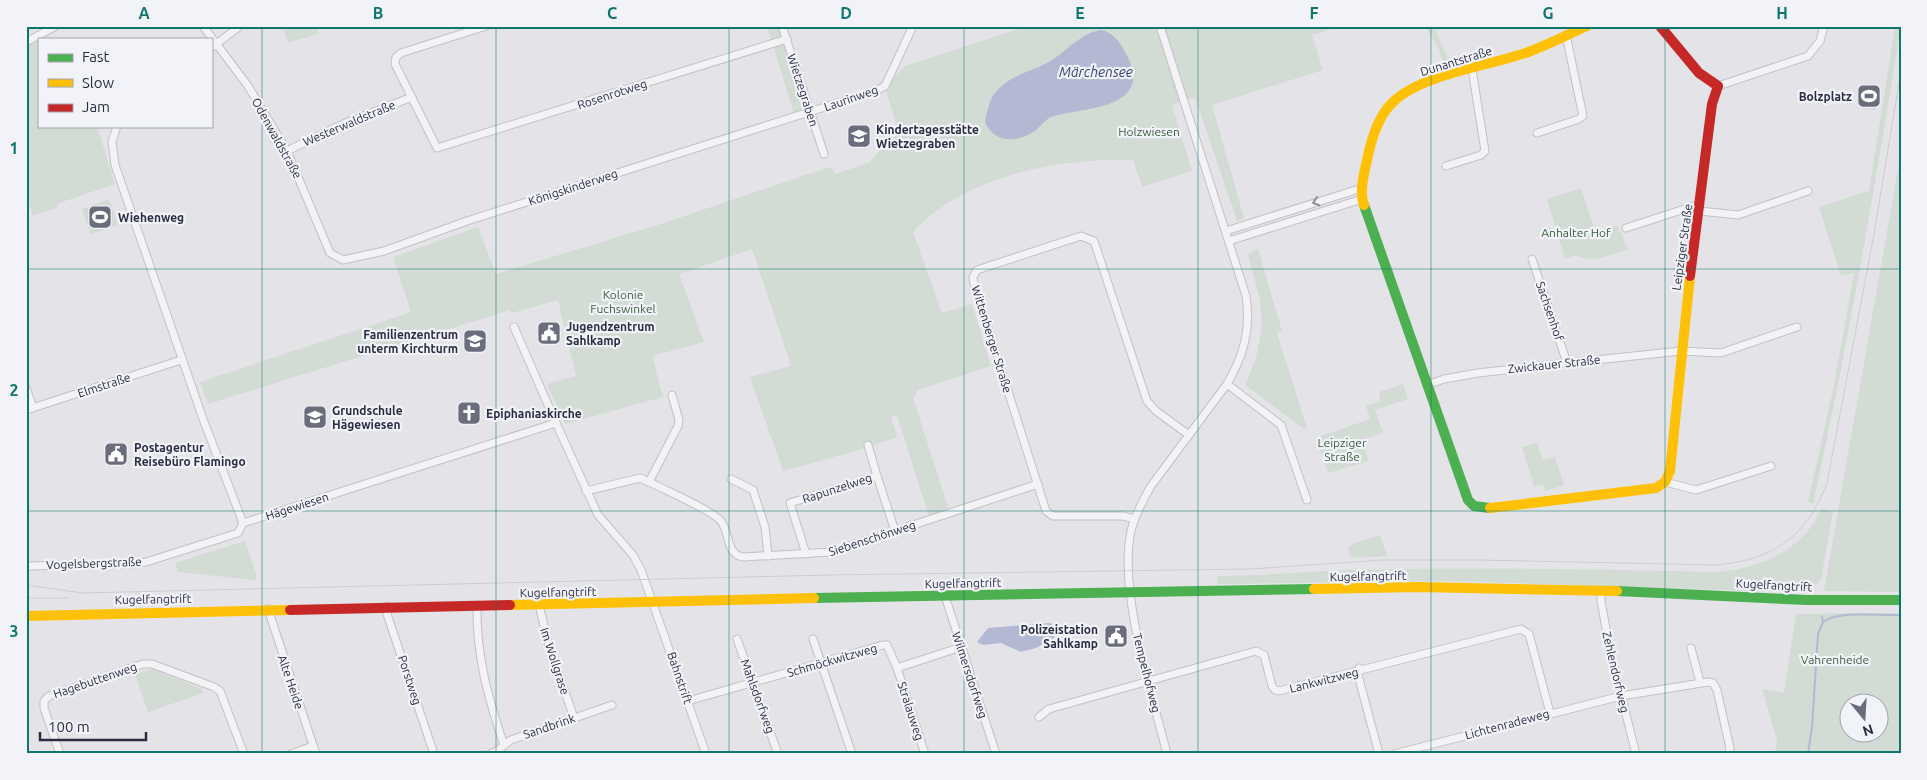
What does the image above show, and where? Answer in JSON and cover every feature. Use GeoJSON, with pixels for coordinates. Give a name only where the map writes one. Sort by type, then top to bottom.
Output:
{"type":"FeatureCollection","features":[{"type":"Feature","properties":{"kind":"street"},"geometry":{"type":"LineString","coordinates":[[26,42],[56,26]]}},
{"type":"Feature","properties":{"kind":"street","name":"Odenwaldstraße"},"geometry":{"type":"LineString","coordinates":[[204,26],[210,38]]}},
{"type":"Feature","properties":{"kind":"street"},"geometry":{"type":"LineString","coordinates":[[214,46],[240,26]]}},
{"type":"Feature","properties":{"kind":"street"},"geometry":{"type":"LineString","coordinates":[[412,97],[395,64],[396,57],[401,53],[486,26]]}},
{"type":"Feature","properties":{"kind":"street","name":"Wietzegraben"},"geometry":{"type":"LineString","coordinates":[[782,26],[824,154]]}},
{"type":"Feature","properties":{"kind":"street","name":"Laurinweg"},"geometry":{"type":"LineString","coordinates":[[810,112],[885,86],[912,26]]}},
{"type":"Feature","properties":{"kind":"street"},"geometry":{"type":"LineString","coordinates":[[1130,592],[1129,549],[1135,519],[1152,486],[1227,384],[1242,357],[1248,324],[1246,296],[1160,26]]}},
{"type":"Feature","properties":{"kind":"street","name":"Dunantstraße"},"geometry":{"type":"LineString","coordinates":[[1362,199],[1362,188],[1375,132],[1390,105],[1416,86],[1554,42],[1587,26]]}},
{"type":"Feature","properties":{"kind":"street"},"geometry":{"type":"LineString","coordinates":[[1660,26],[1699,73],[1718,86],[1808,56],[1820,41],[1824,26]]}},
{"type":"Feature","properties":{"kind":"street"},"geometry":{"type":"LineString","coordinates":[[1537,133],[1579,119],[1582,116],[1566,35]]}},
{"type":"Feature","properties":{"kind":"street","name":"Rosenrotweg"},"geometry":{"type":"LineString","coordinates":[[412,97],[437,148],[787,39]]}},
{"type":"Feature","properties":{"kind":"street","name":"Odenwaldstraße"},"geometry":{"type":"LineString","coordinates":[[214,46],[248,86],[287,151],[327,246],[335,258]]}},
{"type":"Feature","properties":{"kind":"street"},"geometry":{"type":"LineString","coordinates":[[1446,166],[1481,155],[1485,151],[1472,69]]}},
{"type":"Feature","properties":{"kind":"street","name":"Leipziger Straße"},"geometry":{"type":"LineString","coordinates":[[1665,482],[1670,471],[1682,351],[1712,104],[1718,86]]}},
{"type":"Feature","properties":{"kind":"street","name":"Westerwaldstraße"},"geometry":{"type":"LineString","coordinates":[[287,151],[343,124],[412,97]]}},
{"type":"Feature","properties":{"kind":"street","name":"Königskinderweg"},"geometry":{"type":"LineString","coordinates":[[335,258],[351,260],[384,251],[467,221],[810,112]]}},
{"type":"Feature","properties":{"kind":"street"},"geometry":{"type":"LineString","coordinates":[[116,128],[112,142],[115,165],[182,360],[243,523]]}},
{"type":"Feature","properties":{"kind":"street"},"geometry":{"type":"LineString","coordinates":[[1226,231],[1362,188]]}},
{"type":"Feature","properties":{"kind":"street"},"geometry":{"type":"LineString","coordinates":[[1626,228],[1700,207],[1738,215],[1808,191]]}},
{"type":"Feature","properties":{"kind":"street"},"geometry":{"type":"LineString","coordinates":[[1229,241],[1362,199],[1468,500],[1474,506],[1484,510],[1656,488],[1665,482],[1696,490],[1771,466]]}},
{"type":"Feature","properties":{"kind":"street","name":"Wittenberger Straße"},"geometry":{"type":"LineString","coordinates":[[1135,519],[1122,516],[1053,516],[1046,511],[974,284],[973,277],[977,270],[998,261],[1081,236],[1090,237],[1094,240],[1147,401],[1156,411],[1190,435]]}},
{"type":"Feature","properties":{"kind":"street","name":"Sachsenhof"},"geometry":{"type":"LineString","coordinates":[[1532,259],[1567,362]]}},
{"type":"Feature","properties":{"kind":"street"},"geometry":{"type":"LineString","coordinates":[[514,327],[598,515],[638,563],[653,603]]}},
{"type":"Feature","properties":{"kind":"street","name":"Zwickauer Straße"},"geometry":{"type":"LineString","coordinates":[[1427,385],[1444,379],[1478,373],[1567,362],[1682,351],[1721,353],[1798,327]]}},
{"type":"Feature","properties":{"kind":"street","name":"Elmstraße"},"geometry":{"type":"LineString","coordinates":[[30,409],[182,360]]}},
{"type":"Feature","properties":{"kind":"street"},"geometry":{"type":"LineString","coordinates":[[1227,384],[1281,425],[1307,500]]}},
{"type":"Feature","properties":{"kind":"street"},"geometry":{"type":"LineString","coordinates":[[26,388],[30,409]]}},
{"type":"Feature","properties":{"kind":"street"},"geometry":{"type":"LineString","coordinates":[[649,482],[678,426],[679,420],[672,395]]}},
{"type":"Feature","properties":{"kind":"street","name":"Hägewiesen"},"geometry":{"type":"LineString","coordinates":[[243,523],[556,423]]}},
{"type":"Feature","properties":{"kind":"street","name":"Rapunzelweg"},"geometry":{"type":"LineString","coordinates":[[868,445],[895,531]]}},
{"type":"Feature","properties":{"kind":"street","name":"Rapunzelweg"},"geometry":{"type":"LineString","coordinates":[[806,554],[790,503],[877,476]]}},
{"type":"Feature","properties":{"kind":"street","name":"Siebenschönweg"},"geometry":{"type":"LineString","coordinates":[[586,491],[634,478],[649,482],[719,520],[732,552],[737,556],[768,556],[831,552],[1038,484]]}},
{"type":"Feature","properties":{"kind":"street"},"geometry":{"type":"LineString","coordinates":[[731,479],[753,490],[765,527],[768,556]]}},
{"type":"Feature","properties":{"kind":"street","name":"Vogelsbergstraße"},"geometry":{"type":"LineString","coordinates":[[26,566],[133,564],[146,562],[238,533],[243,523]]}},
{"type":"Feature","properties":{"kind":"street","name":"Kugelfangtrift"},"geometry":{"type":"LineString","coordinates":[[26,616],[387,606],[653,603],[1418,587],[1601,590],[1808,600],[1901,600]]}},
{"type":"Feature","properties":{"kind":"street","name":"Zehlendorfweg"},"geometry":{"type":"LineString","coordinates":[[1601,590],[1605,626],[1636,754]]}},
{"type":"Feature","properties":{"kind":"street","name":"Tempelhofweg"},"geometry":{"type":"LineString","coordinates":[[1130,592],[1167,754]]}},
{"type":"Feature","properties":{"kind":"street","name":"Wilmersdorfweg"},"geometry":{"type":"LineString","coordinates":[[945,596],[996,754]]}},
{"type":"Feature","properties":{"kind":"street","name":"Bahnstrift"},"geometry":{"type":"LineString","coordinates":[[653,603],[706,754]]}},
{"type":"Feature","properties":{"kind":"street"},"geometry":{"type":"LineString","coordinates":[[477,605],[477,634],[483,677],[504,744]]}},
{"type":"Feature","properties":{"kind":"street","name":"Im Wollgrase"},"geometry":{"type":"LineString","coordinates":[[539,605],[549,646],[574,718]]}},
{"type":"Feature","properties":{"kind":"street","name":"Porstweg"},"geometry":{"type":"LineString","coordinates":[[387,606],[387,614],[434,754]]}},
{"type":"Feature","properties":{"kind":"street","name":"Alte Heide"},"geometry":{"type":"LineString","coordinates":[[268,609],[316,754]]}},
{"type":"Feature","properties":{"kind":"street","name":"Lankwitzweg"},"geometry":{"type":"LineString","coordinates":[[1039,717],[1049,709],[1256,651],[1264,655],[1275,690],[1521,629],[1529,634],[1550,713]]}},
{"type":"Feature","properties":{"kind":"street","name":"Mahlsdorfweg"},"geometry":{"type":"LineString","coordinates":[[737,639],[778,754]]}},
{"type":"Feature","properties":{"kind":"street"},"geometry":{"type":"LineString","coordinates":[[813,639],[852,754]]}},
{"type":"Feature","properties":{"kind":"street","name":"Schmöckwitzweg"},"geometry":{"type":"LineString","coordinates":[[688,701],[887,645],[897,668]]}},
{"type":"Feature","properties":{"kind":"street"},"geometry":{"type":"LineString","coordinates":[[897,668],[960,647]]}},
{"type":"Feature","properties":{"kind":"street"},"geometry":{"type":"LineString","coordinates":[[1691,648],[1700,682],[1713,684],[1717,690],[1730,748],[1729,754]]}},
{"type":"Feature","properties":{"kind":"street","name":"Hagebuttenweg"},"geometry":{"type":"LineString","coordinates":[[60,754],[44,708],[44,701],[49,696],[143,664],[160,667],[214,686],[220,691],[244,754]]}},
{"type":"Feature","properties":{"kind":"street","name":"Stralauweg"},"geometry":{"type":"LineString","coordinates":[[897,668],[925,754]]}},
{"type":"Feature","properties":{"kind":"street"},"geometry":{"type":"LineString","coordinates":[[1359,669],[1379,754]]}},
{"type":"Feature","properties":{"kind":"street","name":"Lichtenradeweg"},"geometry":{"type":"LineString","coordinates":[[1394,754],[1621,696],[1700,682]]}},
{"type":"Feature","properties":{"kind":"street","name":"Sandbrink"},"geometry":{"type":"LineString","coordinates":[[490,754],[511,740],[612,705]]}},
{"type":"Feature","properties":{"kind":"street"},"geometry":{"type":"LineString","coordinates":[[291,754],[313,746]]}},
{"type":"Feature","properties":{"kind":"green space"},"geometry":{"type":"Polygon","coordinates":[[[283,26],[316,26],[318,34],[288,43],[283,26]]]}},
{"type":"Feature","properties":{"kind":"green space"},"geometry":{"type":"Polygon","coordinates":[[[767,26],[782,26],[810,112],[795,117],[767,26]]]}},
{"type":"Feature","properties":{"kind":"green space"},"geometry":{"type":"Polygon","coordinates":[[[1028,26],[1341,26],[1312,35],[1323,70],[1212,105],[1244,218],[1237,221],[1195,97],[1172,105],[1192,171],[1142,187],[1133,160],[1075,162],[1045,167],[1015,174],[959,196],[935,212],[913,232],[942,313],[972,304],[991,366],[918,390],[913,398],[950,513],[930,520],[897,415],[891,417],[897,437],[866,448],[783,471],[750,377],[791,366],[752,249],[679,274],[704,342],[652,356],[663,397],[565,424],[547,384],[576,376],[558,300],[512,313],[510,310],[208,404],[200,382],[411,312],[393,257],[478,227],[496,274],[661,224],[817,171],[832,167],[835,174],[869,163],[891,138],[899,135],[885,86],[905,66],[1028,26]]]}},
{"type":"Feature","properties":{"kind":"green space"},"geometry":{"type":"Polygon","coordinates":[[[1425,26],[1434,26],[1452,69],[1446,72],[1439,49],[1425,26]]]}},
{"type":"Feature","properties":{"kind":"green space"},"geometry":{"type":"Polygon","coordinates":[[[1895,26],[1901,26],[1871,206],[1838,385],[1813,504],[1808,502],[1833,390],[1854,273],[1841,276],[1819,207],[1869,191],[1895,26]]]}},
{"type":"Feature","properties":{"kind":"green space"},"geometry":{"type":"Polygon","coordinates":[[[38,41],[38,128],[98,128],[115,184],[59,203],[56,208],[33,216],[29,203],[26,204],[26,45],[38,41]]]}},
{"type":"Feature","properties":{"kind":"green space","name":"Bolzplatz"},"geometry":{"type":"Polygon","coordinates":[[[1864,84],[1878,86],[1875,110],[1860,108],[1864,84]]]}},
{"type":"Feature","properties":{"kind":"green space"},"geometry":{"type":"Polygon","coordinates":[[[1901,152],[1901,592],[1824,591],[1901,152]]]}},
{"type":"Feature","properties":{"kind":"green space","name":"Anhalter Hof"},"geometry":{"type":"Polygon","coordinates":[[[1581,188],[1595,231],[1617,225],[1628,249],[1602,258],[1588,259],[1576,255],[1565,259],[1547,199],[1581,188]]]}},
{"type":"Feature","properties":{"kind":"green space","name":"Wiehenweg"},"geometry":{"type":"Polygon","coordinates":[[[109,199],[118,225],[91,234],[82,209],[109,199]]]}},
{"type":"Feature","properties":{"kind":"green space"},"geometry":{"type":"Polygon","coordinates":[[[1258,249],[1282,331],[1277,333],[1307,428],[1304,429],[1245,385],[1256,358],[1262,327],[1260,300],[1248,255],[1258,249]]]}},
{"type":"Feature","properties":{"kind":"green space","name":"Leipziger Straße"},"geometry":{"type":"Polygon","coordinates":[[[1403,384],[1408,399],[1375,410],[1383,433],[1362,440],[1369,461],[1328,473],[1316,438],[1370,419],[1366,406],[1380,401],[1379,392],[1403,384]]]}},
{"type":"Feature","properties":{"kind":"green space"},"geometry":{"type":"Polygon","coordinates":[[[1537,443],[1543,460],[1555,457],[1564,485],[1545,491],[1543,484],[1534,486],[1522,447],[1537,443]]]}},
{"type":"Feature","properties":{"kind":"green space"},"geometry":{"type":"Polygon","coordinates":[[[1822,508],[1833,512],[1821,579],[1808,593],[1449,581],[1218,584],[1217,576],[1445,569],[1582,569],[1718,572],[1735,570],[1765,561],[1792,546],[1814,523],[1822,508]]]}},
{"type":"Feature","properties":{"kind":"green space"},"geometry":{"type":"Polygon","coordinates":[[[1380,535],[1387,556],[1351,558],[1348,548],[1355,543],[1380,535]]]}},
{"type":"Feature","properties":{"kind":"green space"},"geometry":{"type":"Polygon","coordinates":[[[245,541],[257,577],[255,580],[178,572],[175,563],[245,541]]]}},
{"type":"Feature","properties":{"kind":"green space","name":"Vahrenheide"},"geometry":{"type":"Polygon","coordinates":[[[1901,613],[1901,754],[1775,754],[1777,740],[1762,689],[1784,693],[1796,614],[1901,613]]]}},
{"type":"Feature","properties":{"kind":"green space"},"geometry":{"type":"Polygon","coordinates":[[[152,669],[202,689],[204,693],[148,712],[135,674],[152,669]]]}},
{"type":"Feature","properties":{"kind":"water","name":"Märchensee"},"geometry":{"type":"Polygon","coordinates":[[[1101,30],[1113,35],[1125,52],[1132,71],[1132,85],[1125,95],[1114,102],[1099,107],[1051,117],[1036,130],[1015,139],[1001,138],[989,129],[985,122],[989,107],[993,96],[1001,87],[1015,77],[1052,60],[1087,35],[1101,30]]]}},
{"type":"Feature","properties":{"kind":"water"},"geometry":{"type":"Polygon","coordinates":[[[1050,623],[1056,629],[1054,638],[1036,648],[1021,652],[1001,643],[983,645],[977,642],[988,628],[1050,623]]]}},
{"type":"Feature","properties":{"kind":"waterway"},"geometry":{"type":"LineString","coordinates":[[1823,622],[1839,616],[1860,614],[1901,615]]}},
{"type":"Feature","properties":{"kind":"waterway"},"geometry":{"type":"LineString","coordinates":[[1808,754],[1812,727],[1818,634],[1823,622],[1822,617]]}},
{"type":"Feature","properties":{"kind":"tram line"},"geometry":{"type":"LineString","coordinates":[[26,585],[83,593],[829,575],[1250,569],[1382,560],[1717,565],[1738,562],[1772,551],[1786,542],[1809,518],[1819,502],[1827,483],[1874,234],[1901,71]]}},
{"type":"Feature","properties":{"kind":"tram line"},"geometry":{"type":"LineString","coordinates":[[26,598],[67,598]]}},
{"type":"Feature","properties":{"kind":"traffic: fast"},"geometry":{"type":"LineString","coordinates":[[1364,205],[1468,500],[1474,506],[1490,508]]}},
{"type":"Feature","properties":{"kind":"traffic: fast"},"geometry":{"type":"LineString","coordinates":[[814,598],[1314,589]]}},
{"type":"Feature","properties":{"kind":"traffic: fast"},"geometry":{"type":"LineString","coordinates":[[1617,591],[1807,600],[1901,600]]}},
{"type":"Feature","properties":{"kind":"traffic: slow"},"geometry":{"type":"LineString","coordinates":[[1364,205],[1362,183],[1371,144],[1379,121],[1393,102],[1406,92],[1422,84],[1459,71],[1531,51],[1587,26]]}},
{"type":"Feature","properties":{"kind":"traffic: slow"},"geometry":{"type":"LineString","coordinates":[[1490,508],[1656,488],[1665,482],[1670,471],[1690,276]]}},
{"type":"Feature","properties":{"kind":"traffic: slow"},"geometry":{"type":"LineString","coordinates":[[1314,589],[1418,587],[1617,591]]}},
{"type":"Feature","properties":{"kind":"traffic: slow"},"geometry":{"type":"LineString","coordinates":[[510,605],[814,598]]}},
{"type":"Feature","properties":{"kind":"traffic: slow"},"geometry":{"type":"LineString","coordinates":[[26,616],[290,610]]}},
{"type":"Feature","properties":{"kind":"traffic: jam"},"geometry":{"type":"LineString","coordinates":[[1660,26],[1699,73],[1718,86],[1712,104],[1690,276]]}},
{"type":"Feature","properties":{"kind":"traffic: jam"},"geometry":{"type":"LineString","coordinates":[[290,610],[510,605]]}},
{"type":"Feature","properties":{"kind":"place","name":"Bolzplatz"},"geometry":{"type":"Point","coordinates":[1869,96]}},
{"type":"Feature","properties":{"kind":"place","name":"Kindertagesstätte Wietzegraben"},"geometry":{"type":"Point","coordinates":[859,136]}},
{"type":"Feature","properties":{"kind":"place","name":"Wiehenweg"},"geometry":{"type":"Point","coordinates":[100,217]}},
{"type":"Feature","properties":{"kind":"place","name":"Jugendzentrum Sahlkamp"},"geometry":{"type":"Point","coordinates":[549,333]}},
{"type":"Feature","properties":{"kind":"place","name":"Familienzentrum unterm Kirchturm"},"geometry":{"type":"Point","coordinates":[475,341]}},
{"type":"Feature","properties":{"kind":"place","name":"Epiphaniaskirche"},"geometry":{"type":"Point","coordinates":[469,413]}},
{"type":"Feature","properties":{"kind":"place","name":"Grundschule Hägewiesen"},"geometry":{"type":"Point","coordinates":[315,417]}},
{"type":"Feature","properties":{"kind":"place","name":"Postagentur Reisebüro Flamingo"},"geometry":{"type":"Point","coordinates":[116,454]}},
{"type":"Feature","properties":{"kind":"place","name":"Polizeistation Sahlkamp"},"geometry":{"type":"Point","coordinates":[1116,636]}},
{"type":"Feature","properties":{"kind":"park label","name":"Holzwiesen"},"geometry":{"type":"Point","coordinates":[1149,131]}},
{"type":"Feature","properties":{"kind":"park label","name":"Kolonie Fuchswinkel"},"geometry":{"type":"Point","coordinates":[623,301]}}]}
